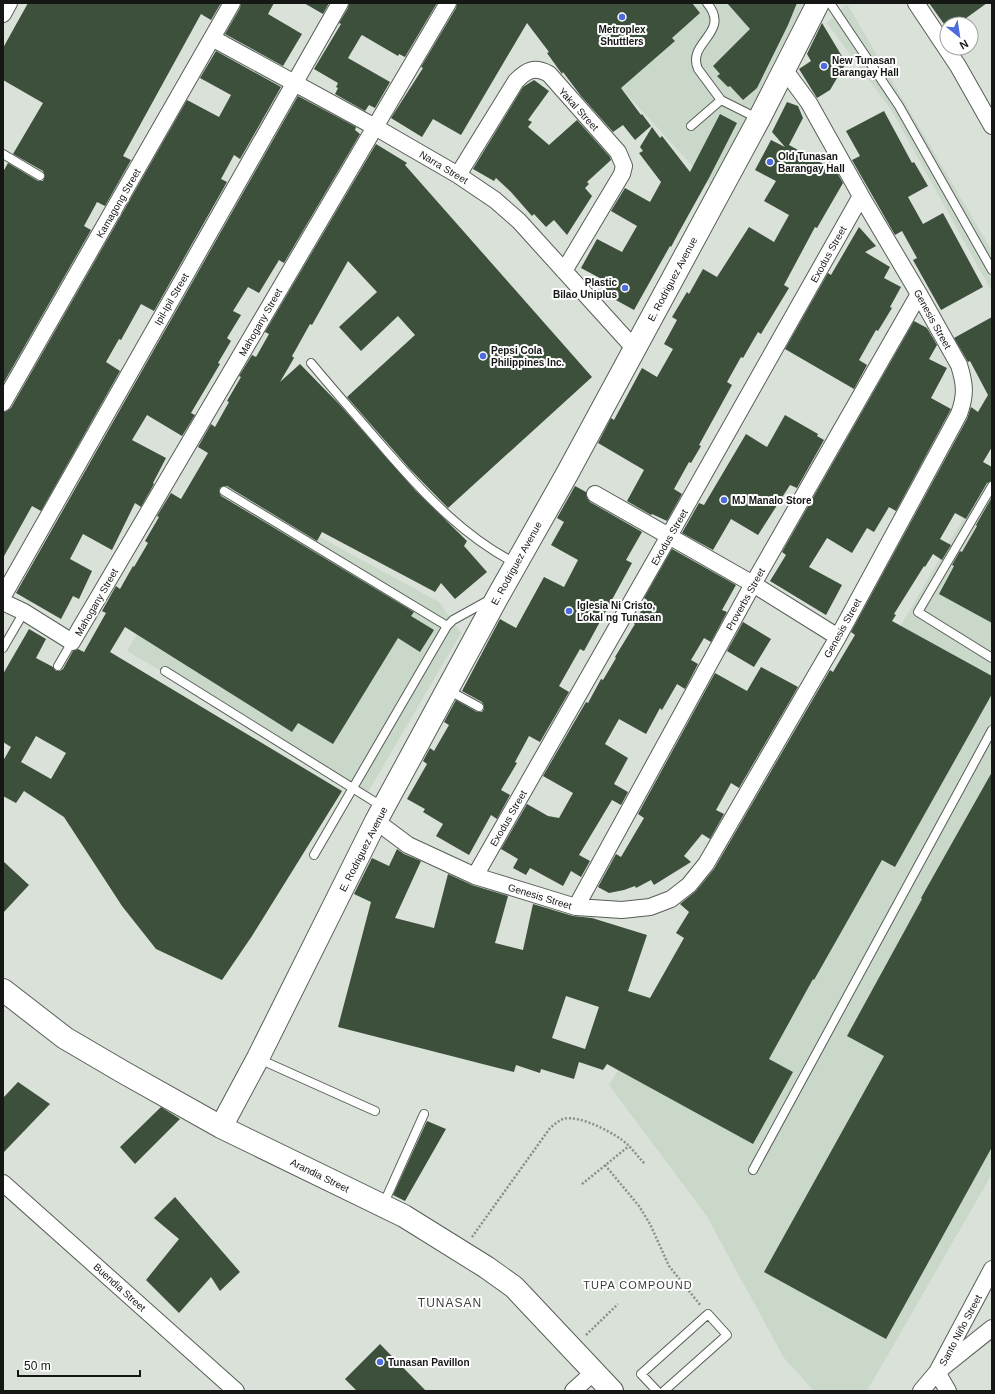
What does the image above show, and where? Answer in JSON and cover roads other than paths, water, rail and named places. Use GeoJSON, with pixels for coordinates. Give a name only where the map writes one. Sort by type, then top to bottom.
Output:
{"type":"FeatureCollection","features":[{"type":"Feature","properties":{"kind":"street"},"geometry":{"type":"LineString","coordinates":[[3,14],[9,3]]}},
{"type":"Feature","properties":{"kind":"street","name":"Kamagong Street"},"geometry":{"type":"LineString","coordinates":[[3,403],[232,3]]}},
{"type":"Feature","properties":{"kind":"street","name":"Ipil-Ipil Street"},"geometry":{"type":"LineString","coordinates":[[3,596],[340,3]]}},
{"type":"Feature","properties":{"kind":"street","name":"Mahogany Street"},"geometry":{"type":"LineString","coordinates":[[72,642],[448,3]]}},
{"type":"Feature","properties":{"kind":"street","name":"E. Rodriguez Avenue"},"geometry":{"type":"LineString","coordinates":[[221,1127],[258,1058],[380,814],[498,596],[567,474],[759,119],[818,3]]}},
{"type":"Feature","properties":{"kind":"street"},"geometry":{"type":"LineString","coordinates":[[916,3],[958,66],[992,126]]}},
{"type":"Feature","properties":{"kind":"street","name":"Narra Street"},"geometry":{"type":"LineString","coordinates":[[212,38],[458,175],[508,209],[634,348]]}},
{"type":"Feature","properties":{"kind":"street","name":"Yakal Street"},"geometry":{"type":"LineString","coordinates":[[458,175],[516,81],[531,69],[541,70],[549,74],[618,152],[624,166],[622,174],[564,270]]}},
{"type":"Feature","properties":{"kind":"street","name":"Genesis Street"},"geometry":{"type":"LineString","coordinates":[[380,814],[408,845],[474,876],[576,907],[622,910],[650,907],[671,899],[689,885],[706,864],[838,637],[959,414],[964,402],[965,389],[959,365],[919,294],[861,196],[810,103],[784,70]]}},
{"type":"Feature","properties":{"kind":"street","name":"Exodus Street"},"geometry":{"type":"LineString","coordinates":[[474,876],[670,536],[861,196]]}},
{"type":"Feature","properties":{"kind":"street","name":"Proverbs Street"},"geometry":{"type":"LineString","coordinates":[[576,907],[752,584],[919,294]]}},
{"type":"Feature","properties":{"kind":"street"},"geometry":{"type":"LineString","coordinates":[[595,494],[752,584],[838,637]]}},
{"type":"Feature","properties":{"kind":"street"},"geometry":{"type":"LineString","coordinates":[[3,602],[24,612],[72,642]]}},
{"type":"Feature","properties":{"kind":"street","name":"Arandia Street"},"geometry":{"type":"LineString","coordinates":[[3,990],[65,1038],[221,1127],[383,1206],[424,1228],[491,1270],[514,1287],[612,1391]]}},
{"type":"Feature","properties":{"kind":"street","name":"Buendia Street"},"geometry":{"type":"LineString","coordinates":[[3,1183],[236,1391]]}},
{"type":"Feature","properties":{"kind":"street","name":"Santo Niño Street"},"geometry":{"type":"LineString","coordinates":[[948,1391],[938,1372],[992,1269]]}},
{"type":"Feature","properties":{"kind":"street"},"geometry":{"type":"LineString","coordinates":[[921,1391],[938,1372],[992,1328]]}},
{"type":"Feature","properties":{"kind":"street"},"geometry":{"type":"LineString","coordinates":[[573,1391],[594,1372]]}},
{"type":"Feature","properties":{"kind":"lane"},"geometry":{"type":"LineString","coordinates":[[707,3],[712,9],[714,15],[714,28],[696,54],[696,64],[721,100],[759,119]]}},
{"type":"Feature","properties":{"kind":"lane"},"geometry":{"type":"LineString","coordinates":[[830,3],[899,106],[992,270]]}},
{"type":"Feature","properties":{"kind":"lane"},"geometry":{"type":"LineString","coordinates":[[691,126],[721,100]]}},
{"type":"Feature","properties":{"kind":"lane"},"geometry":{"type":"LineString","coordinates":[[3,154],[40,176]]}},
{"type":"Feature","properties":{"kind":"lane"},"geometry":{"type":"LineString","coordinates":[[311,363],[364,425],[438,507],[469,534],[501,556],[516,564]]}},
{"type":"Feature","properties":{"kind":"lane"},"geometry":{"type":"LineString","coordinates":[[992,486],[918,612],[992,658]]}},
{"type":"Feature","properties":{"kind":"lane"},"geometry":{"type":"LineString","coordinates":[[224,491],[447,626]]}},
{"type":"Feature","properties":{"kind":"lane"},"geometry":{"type":"LineString","coordinates":[[314,855],[447,626],[452,620],[498,596]]}},
{"type":"Feature","properties":{"kind":"lane"},"geometry":{"type":"LineString","coordinates":[[3,648],[24,612]]}},
{"type":"Feature","properties":{"kind":"lane"},"geometry":{"type":"LineString","coordinates":[[58,666],[72,642]]}},
{"type":"Feature","properties":{"kind":"lane"},"geometry":{"type":"LineString","coordinates":[[165,671],[352,789],[380,814]]}},
{"type":"Feature","properties":{"kind":"lane"},"geometry":{"type":"LineString","coordinates":[[447,690],[479,707]]}},
{"type":"Feature","properties":{"kind":"lane"},"geometry":{"type":"LineString","coordinates":[[753,1170],[992,730]]}},
{"type":"Feature","properties":{"kind":"lane"},"geometry":{"type":"LineString","coordinates":[[258,1058],[375,1111]]}},
{"type":"Feature","properties":{"kind":"lane"},"geometry":{"type":"LineString","coordinates":[[383,1206],[424,1114]]}},
{"type":"Feature","properties":{"kind":"lane"},"geometry":{"type":"LineString","coordinates":[[653,1390],[641,1374],[708,1314],[727,1335],[664,1391]]}},
{"type":"Feature","properties":{"kind":"place","name":"Metroplex Shuttlers"},"geometry":{"type":"Point","coordinates":[622,17]}},
{"type":"Feature","properties":{"kind":"place","name":"New Tunasan Barangay Hall"},"geometry":{"type":"Point","coordinates":[824,66]}},
{"type":"Feature","properties":{"kind":"place","name":"Old Tunasan Barangay Hall"},"geometry":{"type":"Point","coordinates":[770,162]}},
{"type":"Feature","properties":{"kind":"place","name":"Plastic Bilao Uniplus"},"geometry":{"type":"Point","coordinates":[625,288]}},
{"type":"Feature","properties":{"kind":"place","name":"Pepsi Cola Philippines Inc."},"geometry":{"type":"Point","coordinates":[483,356]}},
{"type":"Feature","properties":{"kind":"place","name":"MJ Manalo Store"},"geometry":{"type":"Point","coordinates":[724,500]}},
{"type":"Feature","properties":{"kind":"place","name":"Iglesia Ni Cristo, Lokal ng Tunasan"},"geometry":{"type":"Point","coordinates":[569,611]}},
{"type":"Feature","properties":{"kind":"place","name":"Tunasan Pavillon"},"geometry":{"type":"Point","coordinates":[380,1362]}},
{"type":"Feature","properties":{"kind":"district","name":"TUPA COMPOUND"},"geometry":{"type":"Point","coordinates":[638,1285]}},
{"type":"Feature","properties":{"kind":"district","name":"TUNASAN"},"geometry":{"type":"Point","coordinates":[450,1303]}}]}
